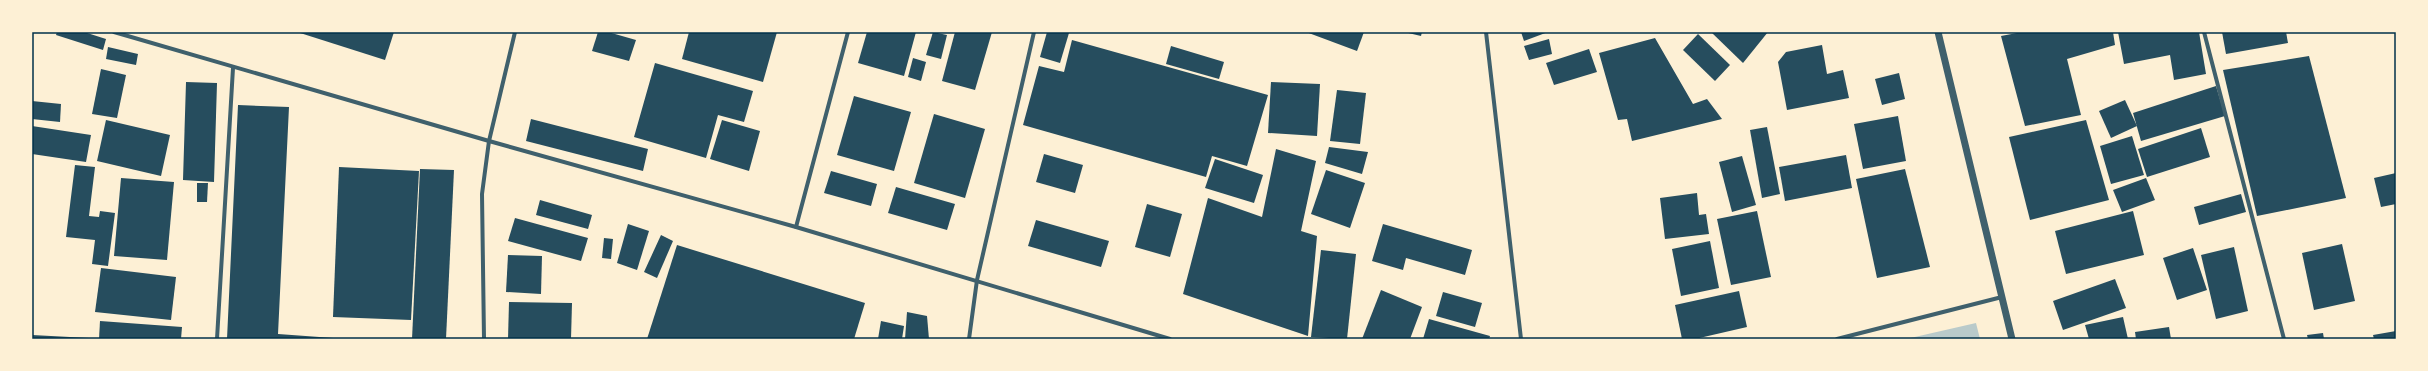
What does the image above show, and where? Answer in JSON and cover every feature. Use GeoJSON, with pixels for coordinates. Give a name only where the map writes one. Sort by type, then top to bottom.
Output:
{"type":"FeatureCollection","features":[{"type":"Feature","properties":{"kind":"street"},"geometry":{"type":"LineString","coordinates":[[114,32],[233,68],[796,227],[1170,339]]}},
{"type":"Feature","properties":{"kind":"street"},"geometry":{"type":"LineString","coordinates":[[484,339],[482,194],[489,141],[515,32]]}},
{"type":"Feature","properties":{"kind":"street"},"geometry":{"type":"LineString","coordinates":[[796,227],[848,32]]}},
{"type":"Feature","properties":{"kind":"street"},"geometry":{"type":"LineString","coordinates":[[969,339],[977,280],[1034,32]]}},
{"type":"Feature","properties":{"kind":"street"},"geometry":{"type":"LineString","coordinates":[[1486,32],[1521,339]]}},
{"type":"Feature","properties":{"kind":"street"},"geometry":{"type":"LineString","coordinates":[[1938,32],[2012,339]]}},
{"type":"Feature","properties":{"kind":"street"},"geometry":{"type":"LineString","coordinates":[[2204,32],[2284,339]]}},
{"type":"Feature","properties":{"kind":"street"},"geometry":{"type":"LineString","coordinates":[[217,339],[233,68]]}},
{"type":"Feature","properties":{"kind":"street"},"geometry":{"type":"LineString","coordinates":[[1837,339],[2002,297]]}},
{"type":"Feature","properties":{"kind":"shaded area"},"geometry":{"type":"Polygon","coordinates":[[[1976,323],[1980,339],[1906,339],[1976,323]]]}},
{"type":"Feature","properties":{"kind":"building"},"geometry":{"type":"Polygon","coordinates":[[[57,32],[84,32],[106,39],[103,50],[56,35],[57,32]]]}},
{"type":"Feature","properties":{"kind":"building"},"geometry":{"type":"Polygon","coordinates":[[[297,32],[394,32],[385,60],[297,32]]]}},
{"type":"Feature","properties":{"kind":"building"},"geometry":{"type":"Polygon","coordinates":[[[598,32],[608,32],[636,40],[629,61],[592,51],[598,32]]]}},
{"type":"Feature","properties":{"kind":"building"},"geometry":{"type":"Polygon","coordinates":[[[689,32],[777,32],[763,82],[682,59],[689,32]]]}},
{"type":"Feature","properties":{"kind":"building"},"geometry":{"type":"Polygon","coordinates":[[[867,32],[916,32],[904,76],[858,63],[867,32]]]}},
{"type":"Feature","properties":{"kind":"building"},"geometry":{"type":"Polygon","coordinates":[[[933,32],[947,35],[941,59],[926,55],[933,32]]]}},
{"type":"Feature","properties":{"kind":"building"},"geometry":{"type":"Polygon","coordinates":[[[955,32],[992,32],[975,90],[942,81],[955,32]]]}},
{"type":"Feature","properties":{"kind":"building"},"geometry":{"type":"Polygon","coordinates":[[[1047,32],[1069,33],[1060,63],[1040,57],[1047,32]]]}},
{"type":"Feature","properties":{"kind":"building"},"geometry":{"type":"Polygon","coordinates":[[[1306,32],[1364,32],[1357,51],[1306,32]]]}},
{"type":"Feature","properties":{"kind":"building"},"geometry":{"type":"Polygon","coordinates":[[[1404,32],[1422,32],[1421,36],[1404,32]]]}},
{"type":"Feature","properties":{"kind":"building"},"geometry":{"type":"Polygon","coordinates":[[[1521,32],[1548,32],[1524,41],[1521,32]]]}},
{"type":"Feature","properties":{"kind":"building"},"geometry":{"type":"Polygon","coordinates":[[[1711,32],[1768,32],[1743,63],[1711,32]]]}},
{"type":"Feature","properties":{"kind":"building"},"geometry":{"type":"Polygon","coordinates":[[[2022,32],[2113,32],[2115,45],[2067,59],[2081,115],[2025,126],[2001,36],[2022,32]]]}},
{"type":"Feature","properties":{"kind":"building"},"geometry":{"type":"Polygon","coordinates":[[[2118,32],[2199,32],[2206,74],[2174,80],[2170,55],[2124,64],[2118,32]]]}},
{"type":"Feature","properties":{"kind":"building"},"geometry":{"type":"Polygon","coordinates":[[[2222,32],[2286,32],[2288,43],[2226,54],[2222,32]]]}},
{"type":"Feature","properties":{"kind":"building"},"geometry":{"type":"Polygon","coordinates":[[[1698,34],[1730,65],[1715,81],[1683,50],[1698,34]]]}},
{"type":"Feature","properties":{"kind":"building"},"geometry":{"type":"Polygon","coordinates":[[[1655,38],[1693,104],[1707,99],[1722,119],[1632,141],[1627,119],[1618,120],[1599,53],[1655,38]]]}},
{"type":"Feature","properties":{"kind":"building"},"geometry":{"type":"Polygon","coordinates":[[[1549,39],[1552,54],[1529,60],[1524,46],[1549,39]]]}},
{"type":"Feature","properties":{"kind":"building"},"geometry":{"type":"Polygon","coordinates":[[[1072,40],[1268,95],[1247,166],[1212,156],[1206,177],[1023,125],[1039,66],[1064,72],[1072,40]]]}},
{"type":"Feature","properties":{"kind":"building"},"geometry":{"type":"Polygon","coordinates":[[[1822,45],[1827,74],[1843,70],[1849,98],[1787,110],[1778,62],[1786,52],[1822,45]]]}},
{"type":"Feature","properties":{"kind":"building"},"geometry":{"type":"Polygon","coordinates":[[[1171,46],[1224,62],[1219,79],[1166,64],[1171,46]]]}},
{"type":"Feature","properties":{"kind":"building"},"geometry":{"type":"Polygon","coordinates":[[[108,47],[138,54],[136,65],[106,59],[108,47]]]}},
{"type":"Feature","properties":{"kind":"building"},"geometry":{"type":"Polygon","coordinates":[[[1589,49],[1597,72],[1554,85],[1546,63],[1589,49]]]}},
{"type":"Feature","properties":{"kind":"building"},"geometry":{"type":"Polygon","coordinates":[[[2309,56],[2346,198],[2257,216],[2223,70],[2309,56]]]}},
{"type":"Feature","properties":{"kind":"building"},"geometry":{"type":"Polygon","coordinates":[[[913,58],[926,62],[921,81],[908,77],[913,58]]]}},
{"type":"Feature","properties":{"kind":"building"},"geometry":{"type":"Polygon","coordinates":[[[655,63],[753,91],[744,122],[718,115],[706,158],[634,137],[655,63]]]}},
{"type":"Feature","properties":{"kind":"building"},"geometry":{"type":"Polygon","coordinates":[[[101,69],[126,75],[117,118],[92,114],[101,69]]]}},
{"type":"Feature","properties":{"kind":"building"},"geometry":{"type":"Polygon","coordinates":[[[1899,73],[1905,99],[1882,105],[1875,79],[1899,73]]]}},
{"type":"Feature","properties":{"kind":"building"},"geometry":{"type":"Polygon","coordinates":[[[186,82],[217,83],[214,182],[183,180],[186,82]]]}},
{"type":"Feature","properties":{"kind":"building"},"geometry":{"type":"Polygon","coordinates":[[[1271,82],[1320,84],[1317,136],[1268,133],[1271,82]]]}},
{"type":"Feature","properties":{"kind":"building"},"geometry":{"type":"Polygon","coordinates":[[[2216,86],[2225,116],[2141,141],[2133,113],[2216,86]]]}},
{"type":"Feature","properties":{"kind":"building"},"geometry":{"type":"Polygon","coordinates":[[[1337,90],[1366,93],[1360,144],[1330,141],[1337,90]]]}},
{"type":"Feature","properties":{"kind":"building"},"geometry":{"type":"Polygon","coordinates":[[[854,96],[911,112],[894,171],[837,155],[854,96]]]}},
{"type":"Feature","properties":{"kind":"building"},"geometry":{"type":"Polygon","coordinates":[[[2125,100],[2137,126],[2111,138],[2099,111],[2125,100]]]}},
{"type":"Feature","properties":{"kind":"building"},"geometry":{"type":"Polygon","coordinates":[[[32,101],[61,104],[60,122],[32,119],[32,101]]]}},
{"type":"Feature","properties":{"kind":"building"},"geometry":{"type":"Polygon","coordinates":[[[238,105],[289,107],[278,334],[347,339],[227,339],[238,105]]]}},
{"type":"Feature","properties":{"kind":"building"},"geometry":{"type":"Polygon","coordinates":[[[934,114],[985,129],[965,198],[914,183],[934,114]]]}},
{"type":"Feature","properties":{"kind":"building"},"geometry":{"type":"Polygon","coordinates":[[[1898,116],[1906,161],[1863,169],[1854,124],[1898,116]]]}},
{"type":"Feature","properties":{"kind":"building"},"geometry":{"type":"Polygon","coordinates":[[[531,119],[648,149],[643,171],[526,141],[531,119]]]}},
{"type":"Feature","properties":{"kind":"building"},"geometry":{"type":"Polygon","coordinates":[[[106,120],[170,135],[161,176],[97,161],[106,120]]]}},
{"type":"Feature","properties":{"kind":"building"},"geometry":{"type":"Polygon","coordinates":[[[722,120],[760,131],[749,171],[710,159],[722,120]]]}},
{"type":"Feature","properties":{"kind":"building"},"geometry":{"type":"Polygon","coordinates":[[[2086,120],[2109,200],[2030,220],[2009,137],[2086,120]]]}},
{"type":"Feature","properties":{"kind":"building"},"geometry":{"type":"Polygon","coordinates":[[[32,126],[91,135],[86,162],[32,154],[32,126]]]}},
{"type":"Feature","properties":{"kind":"building"},"geometry":{"type":"Polygon","coordinates":[[[1767,127],[1780,194],[1762,198],[1750,130],[1767,127]]]}},
{"type":"Feature","properties":{"kind":"building"},"geometry":{"type":"Polygon","coordinates":[[[2201,128],[2210,157],[2147,177],[2138,149],[2201,128]]]}},
{"type":"Feature","properties":{"kind":"building"},"geometry":{"type":"Polygon","coordinates":[[[2132,136],[2144,175],[2111,184],[2100,146],[2132,136]]]}},
{"type":"Feature","properties":{"kind":"building"},"geometry":{"type":"Polygon","coordinates":[[[1329,147],[1368,152],[1362,174],[1325,163],[1329,147]]]}},
{"type":"Feature","properties":{"kind":"building"},"geometry":{"type":"Polygon","coordinates":[[[1276,149],[1316,161],[1301,231],[1317,236],[1308,336],[1183,294],[1208,198],[1262,217],[1276,149]]]}},
{"type":"Feature","properties":{"kind":"building"},"geometry":{"type":"Polygon","coordinates":[[[1044,154],[1083,165],[1075,193],[1036,182],[1044,154]]]}},
{"type":"Feature","properties":{"kind":"building"},"geometry":{"type":"Polygon","coordinates":[[[1846,155],[1852,188],[1785,201],[1779,167],[1846,155]]]}},
{"type":"Feature","properties":{"kind":"building"},"geometry":{"type":"Polygon","coordinates":[[[1742,156],[1756,205],[1732,212],[1719,162],[1742,156]]]}},
{"type":"Feature","properties":{"kind":"building"},"geometry":{"type":"Polygon","coordinates":[[[1215,159],[1263,175],[1254,203],[1205,188],[1215,159]]]}},
{"type":"Feature","properties":{"kind":"building"},"geometry":{"type":"Polygon","coordinates":[[[75,165],[95,167],[89,216],[99,217],[100,211],[115,213],[108,266],[92,264],[95,240],[66,237],[75,165]]]}},
{"type":"Feature","properties":{"kind":"building"},"geometry":{"type":"Polygon","coordinates":[[[339,167],[419,171],[411,320],[333,317],[339,167]]]}},
{"type":"Feature","properties":{"kind":"building"},"geometry":{"type":"Polygon","coordinates":[[[420,169],[454,170],[446,339],[412,339],[420,169]]]}},
{"type":"Feature","properties":{"kind":"building"},"geometry":{"type":"Polygon","coordinates":[[[1905,169],[1930,267],[1877,278],[1856,179],[1905,169]]]}},
{"type":"Feature","properties":{"kind":"building"},"geometry":{"type":"Polygon","coordinates":[[[1326,170],[1365,183],[1350,228],[1311,214],[1326,170]]]}},
{"type":"Feature","properties":{"kind":"building"},"geometry":{"type":"Polygon","coordinates":[[[831,171],[877,184],[871,206],[824,193],[831,171]]]}},
{"type":"Feature","properties":{"kind":"building"},"geometry":{"type":"Polygon","coordinates":[[[2396,173],[2396,204],[2381,207],[2374,178],[2396,173]]]}},
{"type":"Feature","properties":{"kind":"building"},"geometry":{"type":"Polygon","coordinates":[[[121,178],[174,182],[167,260],[114,256],[121,178]]]}},
{"type":"Feature","properties":{"kind":"building"},"geometry":{"type":"Polygon","coordinates":[[[2146,178],[2155,200],[2122,212],[2113,190],[2146,178]]]}},
{"type":"Feature","properties":{"kind":"building"},"geometry":{"type":"Polygon","coordinates":[[[197,183],[208,183],[207,202],[197,202],[197,183]]]}},
{"type":"Feature","properties":{"kind":"building"},"geometry":{"type":"Polygon","coordinates":[[[896,187],[955,204],[947,230],[888,213],[896,187]]]}},
{"type":"Feature","properties":{"kind":"building"},"geometry":{"type":"Polygon","coordinates":[[[1697,193],[1699,215],[1706,214],[1709,234],[1665,239],[1660,198],[1697,193]]]}},
{"type":"Feature","properties":{"kind":"building"},"geometry":{"type":"Polygon","coordinates":[[[2241,194],[2246,212],[2199,225],[2194,207],[2241,194]]]}},
{"type":"Feature","properties":{"kind":"building"},"geometry":{"type":"Polygon","coordinates":[[[540,200],[592,215],[588,229],[536,215],[540,200]]]}},
{"type":"Feature","properties":{"kind":"building"},"geometry":{"type":"Polygon","coordinates":[[[1147,204],[1182,214],[1170,257],[1135,247],[1147,204]]]}},
{"type":"Feature","properties":{"kind":"building"},"geometry":{"type":"Polygon","coordinates":[[[1757,211],[1771,277],[1731,285],[1717,219],[1757,211]]]}},
{"type":"Feature","properties":{"kind":"building"},"geometry":{"type":"Polygon","coordinates":[[[2133,211],[2144,255],[2066,274],[2055,231],[2133,211]]]}},
{"type":"Feature","properties":{"kind":"building"},"geometry":{"type":"Polygon","coordinates":[[[515,218],[588,238],[581,261],[508,241],[515,218]]]}},
{"type":"Feature","properties":{"kind":"building"},"geometry":{"type":"Polygon","coordinates":[[[1036,220],[1109,241],[1101,267],[1028,246],[1036,220]]]}},
{"type":"Feature","properties":{"kind":"building"},"geometry":{"type":"Polygon","coordinates":[[[628,224],[649,231],[637,270],[617,263],[628,224]]]}},
{"type":"Feature","properties":{"kind":"building"},"geometry":{"type":"Polygon","coordinates":[[[1383,224],[1472,250],[1465,275],[1406,258],[1403,270],[1372,261],[1383,224]]]}},
{"type":"Feature","properties":{"kind":"building"},"geometry":{"type":"Polygon","coordinates":[[[661,235],[673,241],[657,278],[644,272],[661,235]]]}},
{"type":"Feature","properties":{"kind":"building"},"geometry":{"type":"Polygon","coordinates":[[[604,238],[613,239],[611,259],[602,258],[604,238]]]}},
{"type":"Feature","properties":{"kind":"building"},"geometry":{"type":"Polygon","coordinates":[[[1710,241],[1719,288],[1681,296],[1672,249],[1710,241]]]}},
{"type":"Feature","properties":{"kind":"building"},"geometry":{"type":"Polygon","coordinates":[[[2342,244],[2355,301],[2314,310],[2302,253],[2342,244]]]}},
{"type":"Feature","properties":{"kind":"building"},"geometry":{"type":"Polygon","coordinates":[[[677,245],[865,303],[854,339],[647,339],[677,245]]]}},
{"type":"Feature","properties":{"kind":"building"},"geometry":{"type":"Polygon","coordinates":[[[2234,247],[2248,311],[2216,319],[2201,255],[2234,247]]]}},
{"type":"Feature","properties":{"kind":"building"},"geometry":{"type":"Polygon","coordinates":[[[2193,248],[2207,290],[2177,300],[2163,258],[2193,248]]]}},
{"type":"Feature","properties":{"kind":"building"},"geometry":{"type":"Polygon","coordinates":[[[1321,250],[1356,254],[1347,339],[1311,337],[1321,250]]]}},
{"type":"Feature","properties":{"kind":"building"},"geometry":{"type":"Polygon","coordinates":[[[508,255],[542,256],[541,294],[506,292],[508,255]]]}},
{"type":"Feature","properties":{"kind":"building"},"geometry":{"type":"Polygon","coordinates":[[[101,268],[176,277],[171,320],[95,312],[101,268]]]}},
{"type":"Feature","properties":{"kind":"building"},"geometry":{"type":"Polygon","coordinates":[[[2115,279],[2126,308],[2063,330],[2053,301],[2115,279]]]}},
{"type":"Feature","properties":{"kind":"building"},"geometry":{"type":"Polygon","coordinates":[[[1381,290],[1422,307],[1410,339],[1362,339],[1381,290]]]}},
{"type":"Feature","properties":{"kind":"building"},"geometry":{"type":"Polygon","coordinates":[[[1739,291],[1747,327],[1695,339],[1682,339],[1675,305],[1739,291]]]}},
{"type":"Feature","properties":{"kind":"building"},"geometry":{"type":"Polygon","coordinates":[[[1443,292],[1482,303],[1475,327],[1436,316],[1443,292]]]}},
{"type":"Feature","properties":{"kind":"building"},"geometry":{"type":"Polygon","coordinates":[[[509,302],[572,303],[571,339],[508,339],[509,302]]]}},
{"type":"Feature","properties":{"kind":"building"},"geometry":{"type":"Polygon","coordinates":[[[907,312],[927,316],[929,339],[905,339],[907,312]]]}},
{"type":"Feature","properties":{"kind":"building"},"geometry":{"type":"Polygon","coordinates":[[[2123,317],[2128,339],[2089,339],[2085,325],[2123,317]]]}},
{"type":"Feature","properties":{"kind":"building"},"geometry":{"type":"Polygon","coordinates":[[[1429,319],[1490,336],[1489,339],[1423,339],[1429,319]]]}},
{"type":"Feature","properties":{"kind":"building"},"geometry":{"type":"Polygon","coordinates":[[[100,321],[182,327],[181,339],[99,339],[100,321]]]}},
{"type":"Feature","properties":{"kind":"building"},"geometry":{"type":"Polygon","coordinates":[[[881,321],[904,326],[902,339],[878,339],[881,321]]]}},
{"type":"Feature","properties":{"kind":"building"},"geometry":{"type":"Polygon","coordinates":[[[2169,327],[2171,339],[2136,339],[2135,332],[2169,327]]]}},
{"type":"Feature","properties":{"kind":"building"},"geometry":{"type":"Polygon","coordinates":[[[2396,331],[2396,339],[2374,339],[2373,335],[2396,331]]]}},
{"type":"Feature","properties":{"kind":"building"},"geometry":{"type":"Polygon","coordinates":[[[2323,333],[2324,339],[2308,339],[2307,335],[2323,333]]]}},
{"type":"Feature","properties":{"kind":"building"},"geometry":{"type":"Polygon","coordinates":[[[32,335],[89,338],[89,339],[32,339],[32,335]]]}}]}
